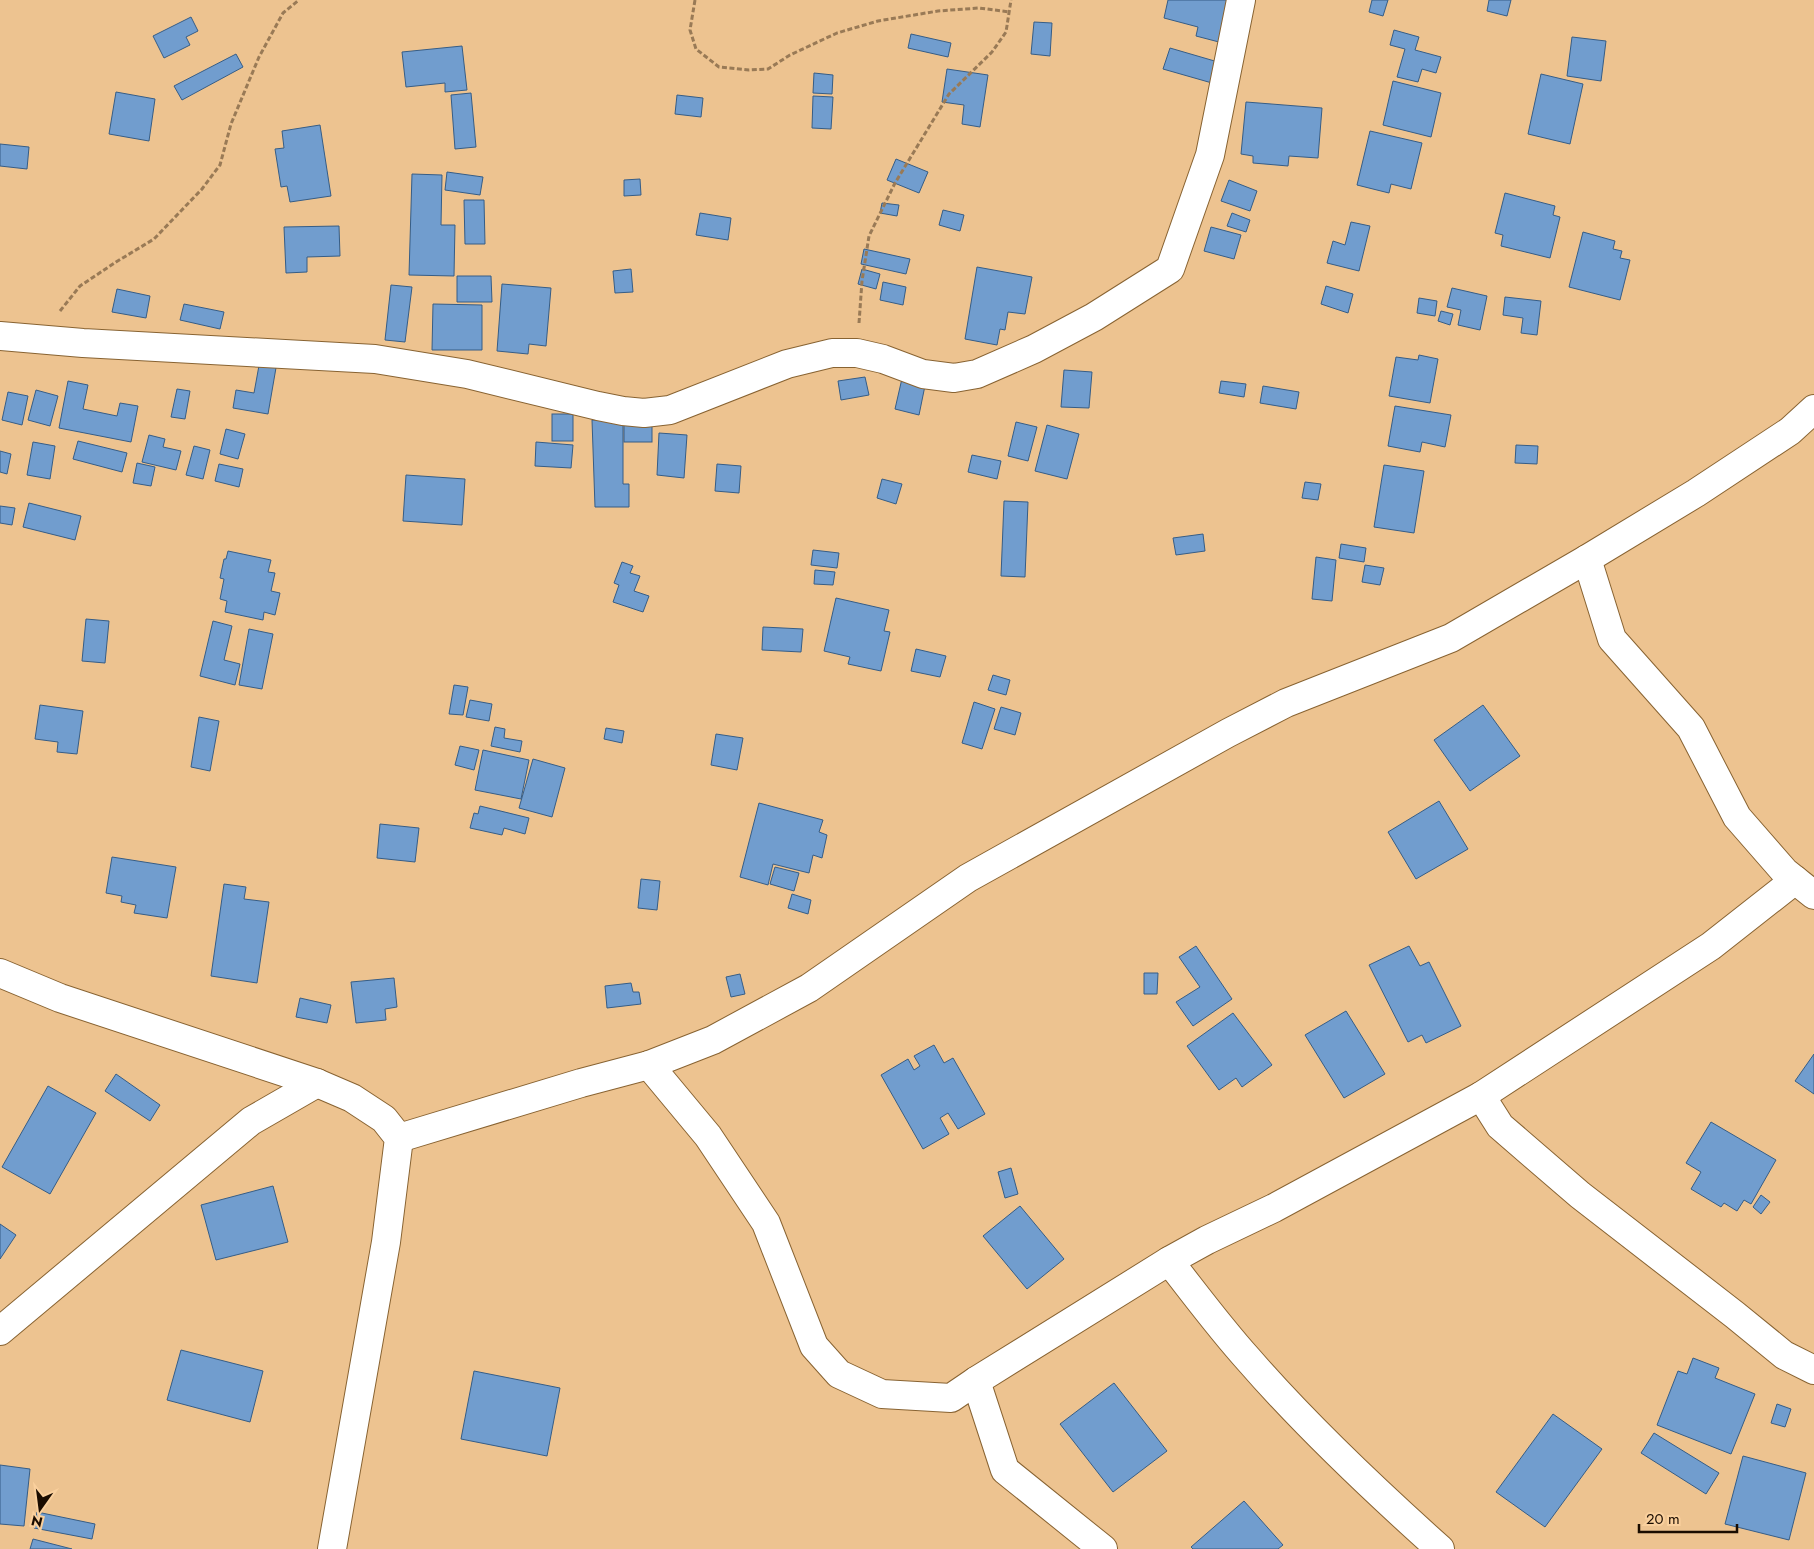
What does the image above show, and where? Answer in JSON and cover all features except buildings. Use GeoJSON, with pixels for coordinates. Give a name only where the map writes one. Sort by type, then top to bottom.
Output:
{"type":"FeatureCollection","features":[{"type":"Feature","properties":{"kind":"street"},"geometry":{"type":"LineString","coordinates":[[0,336],[83,343],[375,360],[467,374],[598,406],[644,413],[670,410],[787,364],[832,353],[857,353],[883,359],[923,374],[954,378],[977,374],[1034,349],[1094,317],[1170,269],[1210,155],[1241,0]]}},
{"type":"Feature","properties":{"kind":"street"},"geometry":{"type":"LineString","coordinates":[[398,1138],[581,1083],[649,1065],[714,1040],[808,988],[968,878],[1228,733],[1286,703],[1451,638],[1696,494],[1811,416]]}},
{"type":"Feature","properties":{"kind":"street"},"geometry":{"type":"LineString","coordinates":[[649,1065],[708,1136],[766,1222],[814,1346],[839,1374],[882,1394],[950,1398],[1207,1240],[1274,1208],[1481,1096],[1805,887],[1785,872],[1737,817],[1691,728],[1612,639],[1587,559]]}},
{"type":"Feature","properties":{"kind":"street"},"geometry":{"type":"LineString","coordinates":[[0,973],[60,998],[317,1083],[352,1098],[384,1119],[398,1138],[386,1242],[332,1549]]}},
{"type":"Feature","properties":{"kind":"street"},"geometry":{"type":"LineString","coordinates":[[0,1330],[251,1121],[317,1083]]}},
{"type":"Feature","properties":{"kind":"street"},"geometry":{"type":"LineString","coordinates":[[1481,1096],[1500,1126],[1580,1195],[1736,1314],[1784,1355],[1814,1370]]}},
{"type":"Feature","properties":{"kind":"street"},"geometry":{"type":"LineString","coordinates":[[1169,1262],[1247,1359],[1297,1413],[1333,1451],[1440,1549]]}},
{"type":"Feature","properties":{"kind":"street"},"geometry":{"type":"LineString","coordinates":[[976,1381],[1005,1470],[1103,1549]]}},
{"type":"Feature","properties":{"kind":"path"},"geometry":{"type":"LineString","coordinates":[[37,338],[80,286],[154,239],[202,189],[220,165],[232,124],[259,57],[283,13],[299,0]]}},
{"type":"Feature","properties":{"kind":"path"},"geometry":{"type":"LineString","coordinates":[[695,0],[690,30],[696,49],[719,68],[749,70],[768,69],[790,54],[837,32],[878,21],[938,11],[978,8],[1010,12]]}},
{"type":"Feature","properties":{"kind":"path"},"geometry":{"type":"LineString","coordinates":[[857,353],[862,281],[869,236],[895,183],[949,94],[992,52],[1006,32],[1011,0]]}}]}
